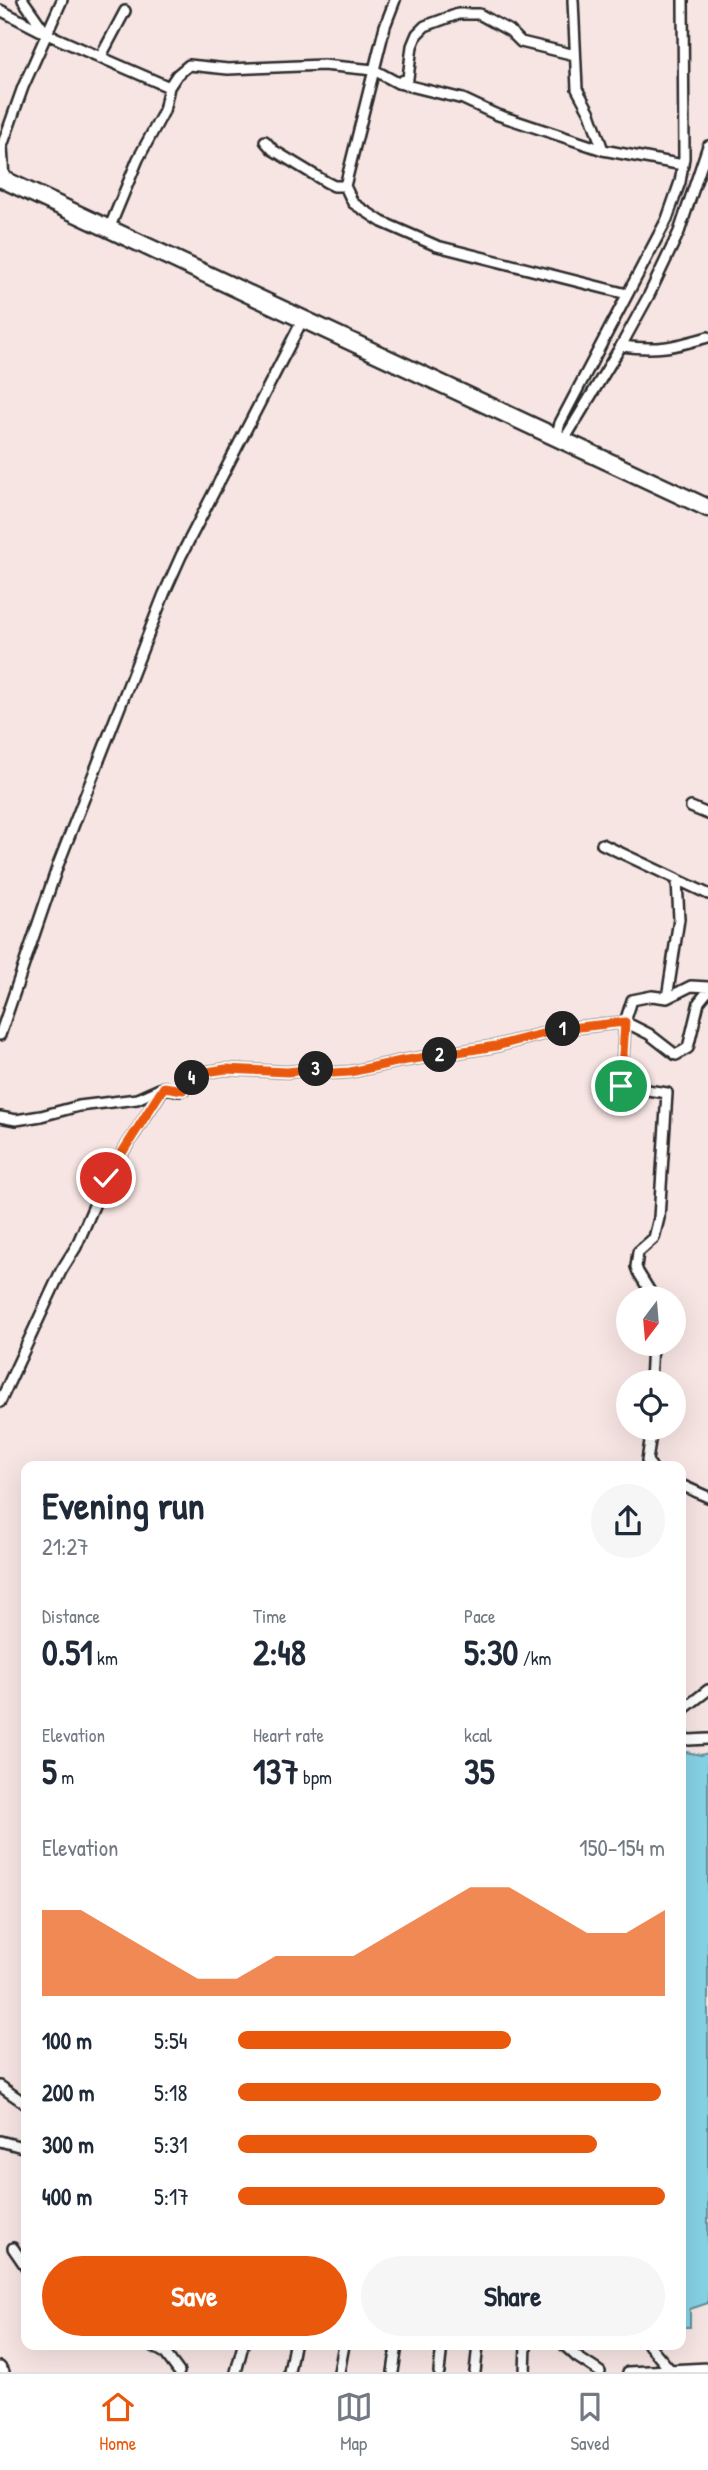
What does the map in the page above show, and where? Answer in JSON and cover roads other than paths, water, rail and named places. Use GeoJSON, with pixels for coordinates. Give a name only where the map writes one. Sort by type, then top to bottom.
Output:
{"type":"FeatureCollection","features":[{"type":"Feature","properties":{"kind":"highway"},"geometry":{"type":"LineString","coordinates":[[2,179],[708,508]]}},
{"type":"Feature","properties":{"kind":"street"},"geometry":{"type":"LineString","coordinates":[[23,0],[47,34]]}},
{"type":"Feature","properties":{"kind":"street"},"geometry":{"type":"LineString","coordinates":[[2,179],[2,146],[23,87],[62,0]]}},
{"type":"Feature","properties":{"kind":"street"},"geometry":{"type":"LineString","coordinates":[[394,0],[345,186],[353,203],[382,222],[437,246],[627,294]]}},
{"type":"Feature","properties":{"kind":"street"},"geometry":{"type":"LineString","coordinates":[[573,0],[577,89],[590,113],[603,150]]}},
{"type":"Feature","properties":{"kind":"street"},"geometry":{"type":"LineString","coordinates":[[560,438],[560,423],[667,219],[680,182],[683,166],[683,0]]}},
{"type":"Feature","properties":{"kind":"street"},"geometry":{"type":"LineString","coordinates":[[0,10],[169,88]]}},
{"type":"Feature","properties":{"kind":"street"},"geometry":{"type":"LineString","coordinates":[[100,58],[125,10]]}},
{"type":"Feature","properties":{"kind":"street"},"geometry":{"type":"LineString","coordinates":[[398,83],[408,78],[416,34],[425,26],[458,14],[479,14],[504,27],[521,42],[575,55]]}},
{"type":"Feature","properties":{"kind":"street"},"geometry":{"type":"LineString","coordinates":[[109,229],[138,159],[164,111],[169,88],[177,75],[189,65],[228,69],[323,65],[374,70],[398,83],[463,99],[495,114],[603,150],[683,166]]}},
{"type":"Feature","properties":{"kind":"street"},"geometry":{"type":"LineString","coordinates":[[265,141],[273,150],[334,186],[345,186]]}},
{"type":"Feature","properties":{"kind":"street"},"geometry":{"type":"LineString","coordinates":[[560,438],[621,346],[649,295],[679,232],[708,146]]}},
{"type":"Feature","properties":{"kind":"street"},"geometry":{"type":"LineString","coordinates":[[696,182],[708,184]]}},
{"type":"Feature","properties":{"kind":"street"},"geometry":{"type":"LineString","coordinates":[[0,1035],[58,865],[164,594],[303,319]]}},
{"type":"Feature","properties":{"kind":"street"},"geometry":{"type":"LineString","coordinates":[[621,346],[648,350],[666,349],[708,337]]}},
{"type":"Feature","properties":{"kind":"street"},"geometry":{"type":"LineString","coordinates":[[691,807],[708,814]]}},
{"type":"Feature","properties":{"kind":"street"},"geometry":{"type":"LineString","coordinates":[[602,844],[708,894]]}},
{"type":"Feature","properties":{"kind":"street"},"geometry":{"type":"LineString","coordinates":[[667,998],[679,919],[677,880]]}},
{"type":"Feature","properties":{"kind":"street"},"geometry":{"type":"LineString","coordinates":[[0,1117],[16,1120],[79,1106],[137,1099],[164,1087],[183,1090],[192,1077],[200,1073],[226,1069],[287,1072],[316,1069],[333,1073],[350,1072],[496,1046],[561,1029],[625,1022],[649,1034],[676,1055],[688,1048],[699,1002],[708,989],[691,986],[667,998],[652,996],[632,1000],[625,1022],[621,1086],[667,1093],[659,1219],[654,1238],[638,1252],[636,1267],[647,1286]]}},
{"type":"Feature","properties":{"kind":"street"},"geometry":{"type":"LineString","coordinates":[[0,1402],[8,1373],[76,1247],[106,1178],[164,1087]]}},
{"type":"Feature","properties":{"kind":"street"},"geometry":{"type":"LineString","coordinates":[[648,1461],[651,1440]]}},
{"type":"Feature","properties":{"kind":"street"},"geometry":{"type":"LineString","coordinates":[[686,1487],[708,1497]]}},
{"type":"Feature","properties":{"kind":"street"},"geometry":{"type":"LineString","coordinates":[[686,1707],[708,1690]]}},
{"type":"Feature","properties":{"kind":"street"},"geometry":{"type":"LineString","coordinates":[[686,1739],[708,1739]]}},
{"type":"Feature","properties":{"kind":"street"},"geometry":{"type":"LineString","coordinates":[[0,2086],[21,2101]]}},
{"type":"Feature","properties":{"kind":"street"},"geometry":{"type":"LineString","coordinates":[[0,2141],[21,2147]]}},
{"type":"Feature","properties":{"kind":"street"},"geometry":{"type":"LineString","coordinates":[[13,2248],[21,2260]]}},
{"type":"Feature","properties":{"kind":"street"},"geometry":{"type":"LineString","coordinates":[[159,2350],[179,2372]]}},
{"type":"Feature","properties":{"kind":"street"},"geometry":{"type":"LineString","coordinates":[[236,2372],[242,2350]]}},
{"type":"Feature","properties":{"kind":"street"},"geometry":{"type":"LineString","coordinates":[[289,2372],[293,2350]]}},
{"type":"Feature","properties":{"kind":"street"},"geometry":{"type":"LineString","coordinates":[[339,2372],[343,2350]]}},
{"type":"Feature","properties":{"kind":"street"},"geometry":{"type":"LineString","coordinates":[[393,2372],[396,2350]]}},
{"type":"Feature","properties":{"kind":"street"},"geometry":{"type":"LineString","coordinates":[[439,2372],[441,2350]]}},
{"type":"Feature","properties":{"kind":"street"},"geometry":{"type":"LineString","coordinates":[[475,2372],[477,2350]]}},
{"type":"Feature","properties":{"kind":"street"},"geometry":{"type":"LineString","coordinates":[[525,2372],[526,2350]]}},
{"type":"Feature","properties":{"kind":"street"},"geometry":{"type":"LineString","coordinates":[[569,2350],[600,2372]]}},
{"type":"Feature","properties":{"kind":"street"},"geometry":{"type":"LineString","coordinates":[[653,2350],[672,2371]]}},
{"type":"Feature","properties":{"kind":"street"},"geometry":{"type":"LineString","coordinates":[[0,2367],[4,2372]]}},
{"type":"Feature","properties":{"kind":"street"},"geometry":{"type":"LineString","coordinates":[[628,2372],[708,2368]]}},
{"type":"Feature","properties":{"kind":"water"},"geometry":{"type":"Polygon","coordinates":[[[686,1752],[701,1755],[708,1753],[708,2303],[690,2309],[690,2327],[686,2327],[686,1752]]]}}]}
